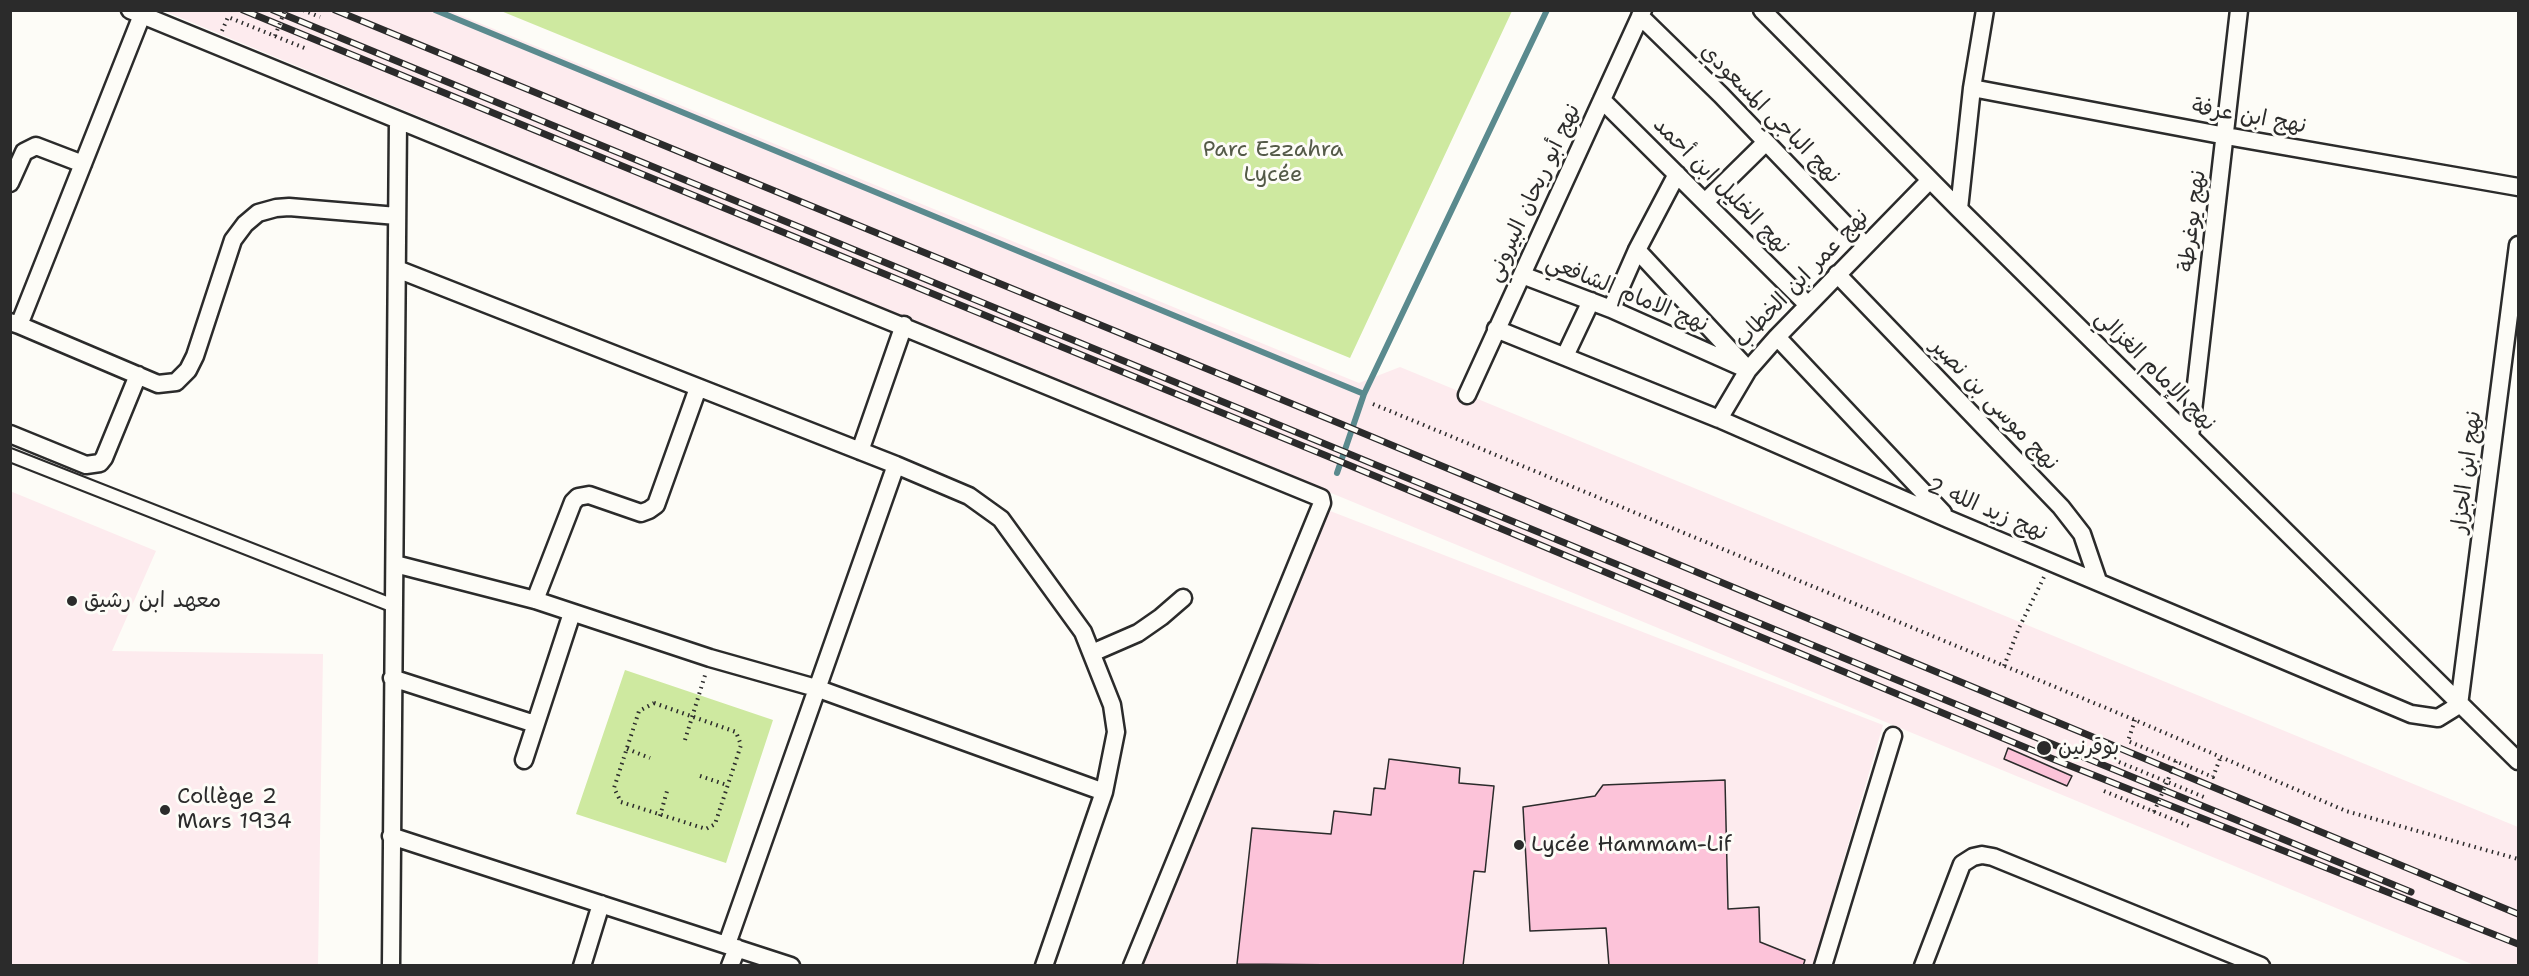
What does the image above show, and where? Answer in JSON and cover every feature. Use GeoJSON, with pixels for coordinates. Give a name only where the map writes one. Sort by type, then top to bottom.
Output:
{"type":"FeatureCollection","features":[{"type":"Feature","properties":{"kind":"street","name":"نهج الإمام الغزالي"},"geometry":{"type":"LineString","coordinates":[[1762,10],[1959,209],[2518,761]]}},
{"type":"Feature","properties":{"kind":"street"},"geometry":{"type":"LineString","coordinates":[[1959,209],[1972,88],[1985,10]]}},
{"type":"Feature","properties":{"kind":"street","name":"نهج يوغرطة"},"geometry":{"type":"LineString","coordinates":[[2190,438],[2239,10]]}},
{"type":"Feature","properties":{"kind":"street"},"geometry":{"type":"LineString","coordinates":[[397,216],[289,207],[276,207],[258,213],[245,224],[233,240],[188,370],[176,382],[158,384],[15,324],[83,164],[136,13],[1321,498],[1322,503],[1132,966]]}},
{"type":"Feature","properties":{"kind":"street","name":"نهج أبو ريحان البيروني"},"geometry":{"type":"LineString","coordinates":[[1467,395],[1642,13]]}},
{"type":"Feature","properties":{"kind":"street","name":"نهج الباجي المسعودي"},"geometry":{"type":"LineString","coordinates":[[1642,13],[1865,245]]}},
{"type":"Feature","properties":{"kind":"street","name":"نهج ابن عرفة"},"geometry":{"type":"LineString","coordinates":[[1972,88],[2226,136],[2518,187]]}},
{"type":"Feature","properties":{"kind":"street","name":"نهج الخليل ابن أحمد"},"geometry":{"type":"LineString","coordinates":[[1602,100],[1808,304]]}},
{"type":"Feature","properties":{"kind":"street"},"geometry":{"type":"LineString","coordinates":[[391,966],[399,120]]}},
{"type":"Feature","properties":{"kind":"street"},"geometry":{"type":"LineString","coordinates":[[1705,202],[1765,143]]}},
{"type":"Feature","properties":{"kind":"street"},"geometry":{"type":"LineString","coordinates":[[10,183],[24,152],[36,146],[83,164]]}},
{"type":"Feature","properties":{"kind":"street"},"geometry":{"type":"LineString","coordinates":[[1611,309],[1637,250],[1677,174]]}},
{"type":"Feature","properties":{"kind":"street","name":"نهج عمر ابن الخطاب"},"geometry":{"type":"LineString","coordinates":[[1719,419],[1748,370],[1777,337],[1930,180]]}},
{"type":"Feature","properties":{"kind":"street","name":"نهج ابن الجزار"},"geometry":{"type":"LineString","coordinates":[[2459,705],[2518,245]]}},
{"type":"Feature","properties":{"kind":"street"},"geometry":{"type":"LineString","coordinates":[[1637,250],[1748,370]]}},
{"type":"Feature","properties":{"kind":"street"},"geometry":{"type":"LineString","coordinates":[[397,269],[896,465],[969,496],[1000,519],[1083,632],[1112,705],[1116,732],[1104,792],[1044,966]]}},
{"type":"Feature","properties":{"kind":"street","name":"نهج موسى بن نصير"},"geometry":{"type":"LineString","coordinates":[[1837,274],[2061,507],[2082,534],[2098,581]]}},
{"type":"Feature","properties":{"kind":"street","name":"نهج الامام الشافعي"},"geometry":{"type":"LineString","coordinates":[[1522,275],[1611,309],[1748,370]]}},
{"type":"Feature","properties":{"kind":"street"},"geometry":{"type":"LineString","coordinates":[[1565,356],[1591,301]]}},
{"type":"Feature","properties":{"kind":"street"},"geometry":{"type":"LineString","coordinates":[[860,451],[904,326]]}},
{"type":"Feature","properties":{"kind":"street","name":"نهج زيد الله 2"},"geometry":{"type":"LineString","coordinates":[[1497,329],[1719,419],[1948,519],[2411,714],[2438,718],[2459,705]]}},
{"type":"Feature","properties":{"kind":"street"},"geometry":{"type":"LineString","coordinates":[[1777,337],[1948,519]]}},
{"type":"Feature","properties":{"kind":"street"},"geometry":{"type":"LineString","coordinates":[[10,434],[86,465],[100,463],[138,375]]}},
{"type":"Feature","properties":{"kind":"street"},"geometry":{"type":"LineString","coordinates":[[535,600],[573,502],[578,497],[589,495],[641,513],[656,505],[698,387]]}},
{"type":"Feature","properties":{"kind":"street"},"geometry":{"type":"LineString","coordinates":[[10,455],[394,606]]}},
{"type":"Feature","properties":{"kind":"street"},"geometry":{"type":"LineString","coordinates":[[730,966],[732,946],[816,688],[896,465]]}},
{"type":"Feature","properties":{"kind":"street"},"geometry":{"type":"LineString","coordinates":[[395,564],[535,600],[710,658],[816,688],[1104,792]]}},
{"type":"Feature","properties":{"kind":"street"},"geometry":{"type":"LineString","coordinates":[[1092,653],[1137,633],[1183,598]]}},
{"type":"Feature","properties":{"kind":"street"},"geometry":{"type":"LineString","coordinates":[[524,760],[573,613]]}},
{"type":"Feature","properties":{"kind":"street"},"geometry":{"type":"LineString","coordinates":[[392,678],[535,724]]}},
{"type":"Feature","properties":{"kind":"street"},"geometry":{"type":"LineString","coordinates":[[1823,966],[1893,736]]}},
{"type":"Feature","properties":{"kind":"street"},"geometry":{"type":"LineString","coordinates":[[391,836],[791,966]]}},
{"type":"Feature","properties":{"kind":"street"},"geometry":{"type":"LineString","coordinates":[[1923,966],[1962,864],[1973,857],[1982,855],[1993,857],[2261,966]]}},
{"type":"Feature","properties":{"kind":"street"},"geometry":{"type":"LineString","coordinates":[[582,966],[601,904]]}},
{"type":"Feature","properties":{"kind":"path"},"geometry":{"type":"LineString","coordinates":[[275,36],[285,10]]}},
{"type":"Feature","properties":{"kind":"path"},"geometry":{"type":"LineString","coordinates":[[303,10],[320,17]]}},
{"type":"Feature","properties":{"kind":"path"},"geometry":{"type":"LineString","coordinates":[[228,17],[307,49]]}},
{"type":"Feature","properties":{"kind":"path"},"geometry":{"type":"LineString","coordinates":[[1373,404],[2135,720],[2346,811],[2518,859]]}},
{"type":"Feature","properties":{"kind":"path"},"geometry":{"type":"LineString","coordinates":[[2004,666],[2019,628],[2051,561]]}},
{"type":"Feature","properties":{"kind":"path"},"geometry":{"type":"LineString","coordinates":[[685,740],[710,658]]}},
{"type":"Feature","properties":{"kind":"path"},"geometry":{"type":"LineString","coordinates":[[654,703],[736,732],[741,745],[715,824],[705,829],[621,802],[614,788],[627,749],[639,711],[654,703]]}},
{"type":"Feature","properties":{"kind":"path"},"geometry":{"type":"LineString","coordinates":[[2135,720],[2128,741],[2213,777],[2221,756]]}},
{"type":"Feature","properties":{"kind":"path"},"geometry":{"type":"LineString","coordinates":[[627,749],[650,758]]}},
{"type":"Feature","properties":{"kind":"path"},"geometry":{"type":"LineString","coordinates":[[2154,812],[2176,761]]}},
{"type":"Feature","properties":{"kind":"path"},"geometry":{"type":"LineString","coordinates":[[2119,762],[2204,798]]}},
{"type":"Feature","properties":{"kind":"path"},"geometry":{"type":"LineString","coordinates":[[700,776],[728,786]]}},
{"type":"Feature","properties":{"kind":"path"},"geometry":{"type":"LineString","coordinates":[[660,816],[667,791]]}},
{"type":"Feature","properties":{"kind":"path"},"geometry":{"type":"LineString","coordinates":[[2104,791],[2189,826]]}},
{"type":"Feature","properties":{"kind":"shaded area"},"geometry":{"type":"Polygon","coordinates":[[[164,11],[450,11],[1359,383],[1400,367],[2518,827],[2518,965],[2474,965],[164,11]]]}},
{"type":"Feature","properties":{"kind":"shaded area","name":"Collège 2 Mars 1934"},"geometry":{"type":"Polygon","coordinates":[[[10,491],[156,551],[112,651],[323,654],[318,965],[11,965],[10,491]]]}},
{"type":"Feature","properties":{"kind":"shaded area","name":"Lycée Hammam-Lif"},"geometry":{"type":"Polygon","coordinates":[[[1325,509],[1883,725],[1813,965],[1142,966],[1325,509]]]}},
{"type":"Feature","properties":{"kind":"green space","name":"Parc Ezzahra Lycée"},"geometry":{"type":"Polygon","coordinates":[[[501,11],[1512,11],[1350,358],[501,11]]]}},
{"type":"Feature","properties":{"kind":"green space"},"geometry":{"type":"Polygon","coordinates":[[[625,670],[773,720],[726,863],[576,814],[625,670]]]}},
{"type":"Feature","properties":{"kind":"building"},"geometry":{"type":"Polygon","coordinates":[[[2008,748],[2072,776],[2067,786],[2004,759],[2008,748]]]}},
{"type":"Feature","properties":{"kind":"building"},"geometry":{"type":"Polygon","coordinates":[[[1389,759],[1460,768],[1459,783],[1494,786],[1485,872],[1474,871],[1463,966],[1237,964],[1252,828],[1331,834],[1334,811],[1371,815],[1374,788],[1385,789],[1389,759]]]}},
{"type":"Feature","properties":{"kind":"building"},"geometry":{"type":"Polygon","coordinates":[[[1725,780],[1728,909],[1759,907],[1760,942],[1805,960],[1803,966],[1609,966],[1606,928],[1530,931],[1523,807],[1595,796],[1603,785],[1725,780]]]}},
{"type":"Feature","properties":{"kind":"waterway"},"geometry":{"type":"LineString","coordinates":[[435,10],[1364,394]]}},
{"type":"Feature","properties":{"kind":"waterway"},"geometry":{"type":"LineString","coordinates":[[1337,473],[1364,394],[1547,10]]}},
{"type":"Feature","properties":{"kind":"railway"},"geometry":{"type":"LineString","coordinates":[[243,10],[1327,456],[2053,759],[2518,944]]}},
{"type":"Feature","properties":{"kind":"railway"},"geometry":{"type":"LineString","coordinates":[[273,10],[2411,892]]}},
{"type":"Feature","properties":{"kind":"railway"},"geometry":{"type":"LineString","coordinates":[[335,10],[1341,424],[2518,914]]}},
{"type":"Feature","properties":{"kind":"place","name":"معهد ابن رشيق"},"geometry":{"type":"Point","coordinates":[72,601]}},
{"type":"Feature","properties":{"kind":"place","name":"بوقرنين"},"geometry":{"type":"Point","coordinates":[2044,748]}},
{"type":"Feature","properties":{"kind":"place","name":"Collège 2 Mars 1934"},"geometry":{"type":"Point","coordinates":[165,810]}},
{"type":"Feature","properties":{"kind":"place","name":"Lycée Hammam-Lif"},"geometry":{"type":"Point","coordinates":[1519,845]}}]}
